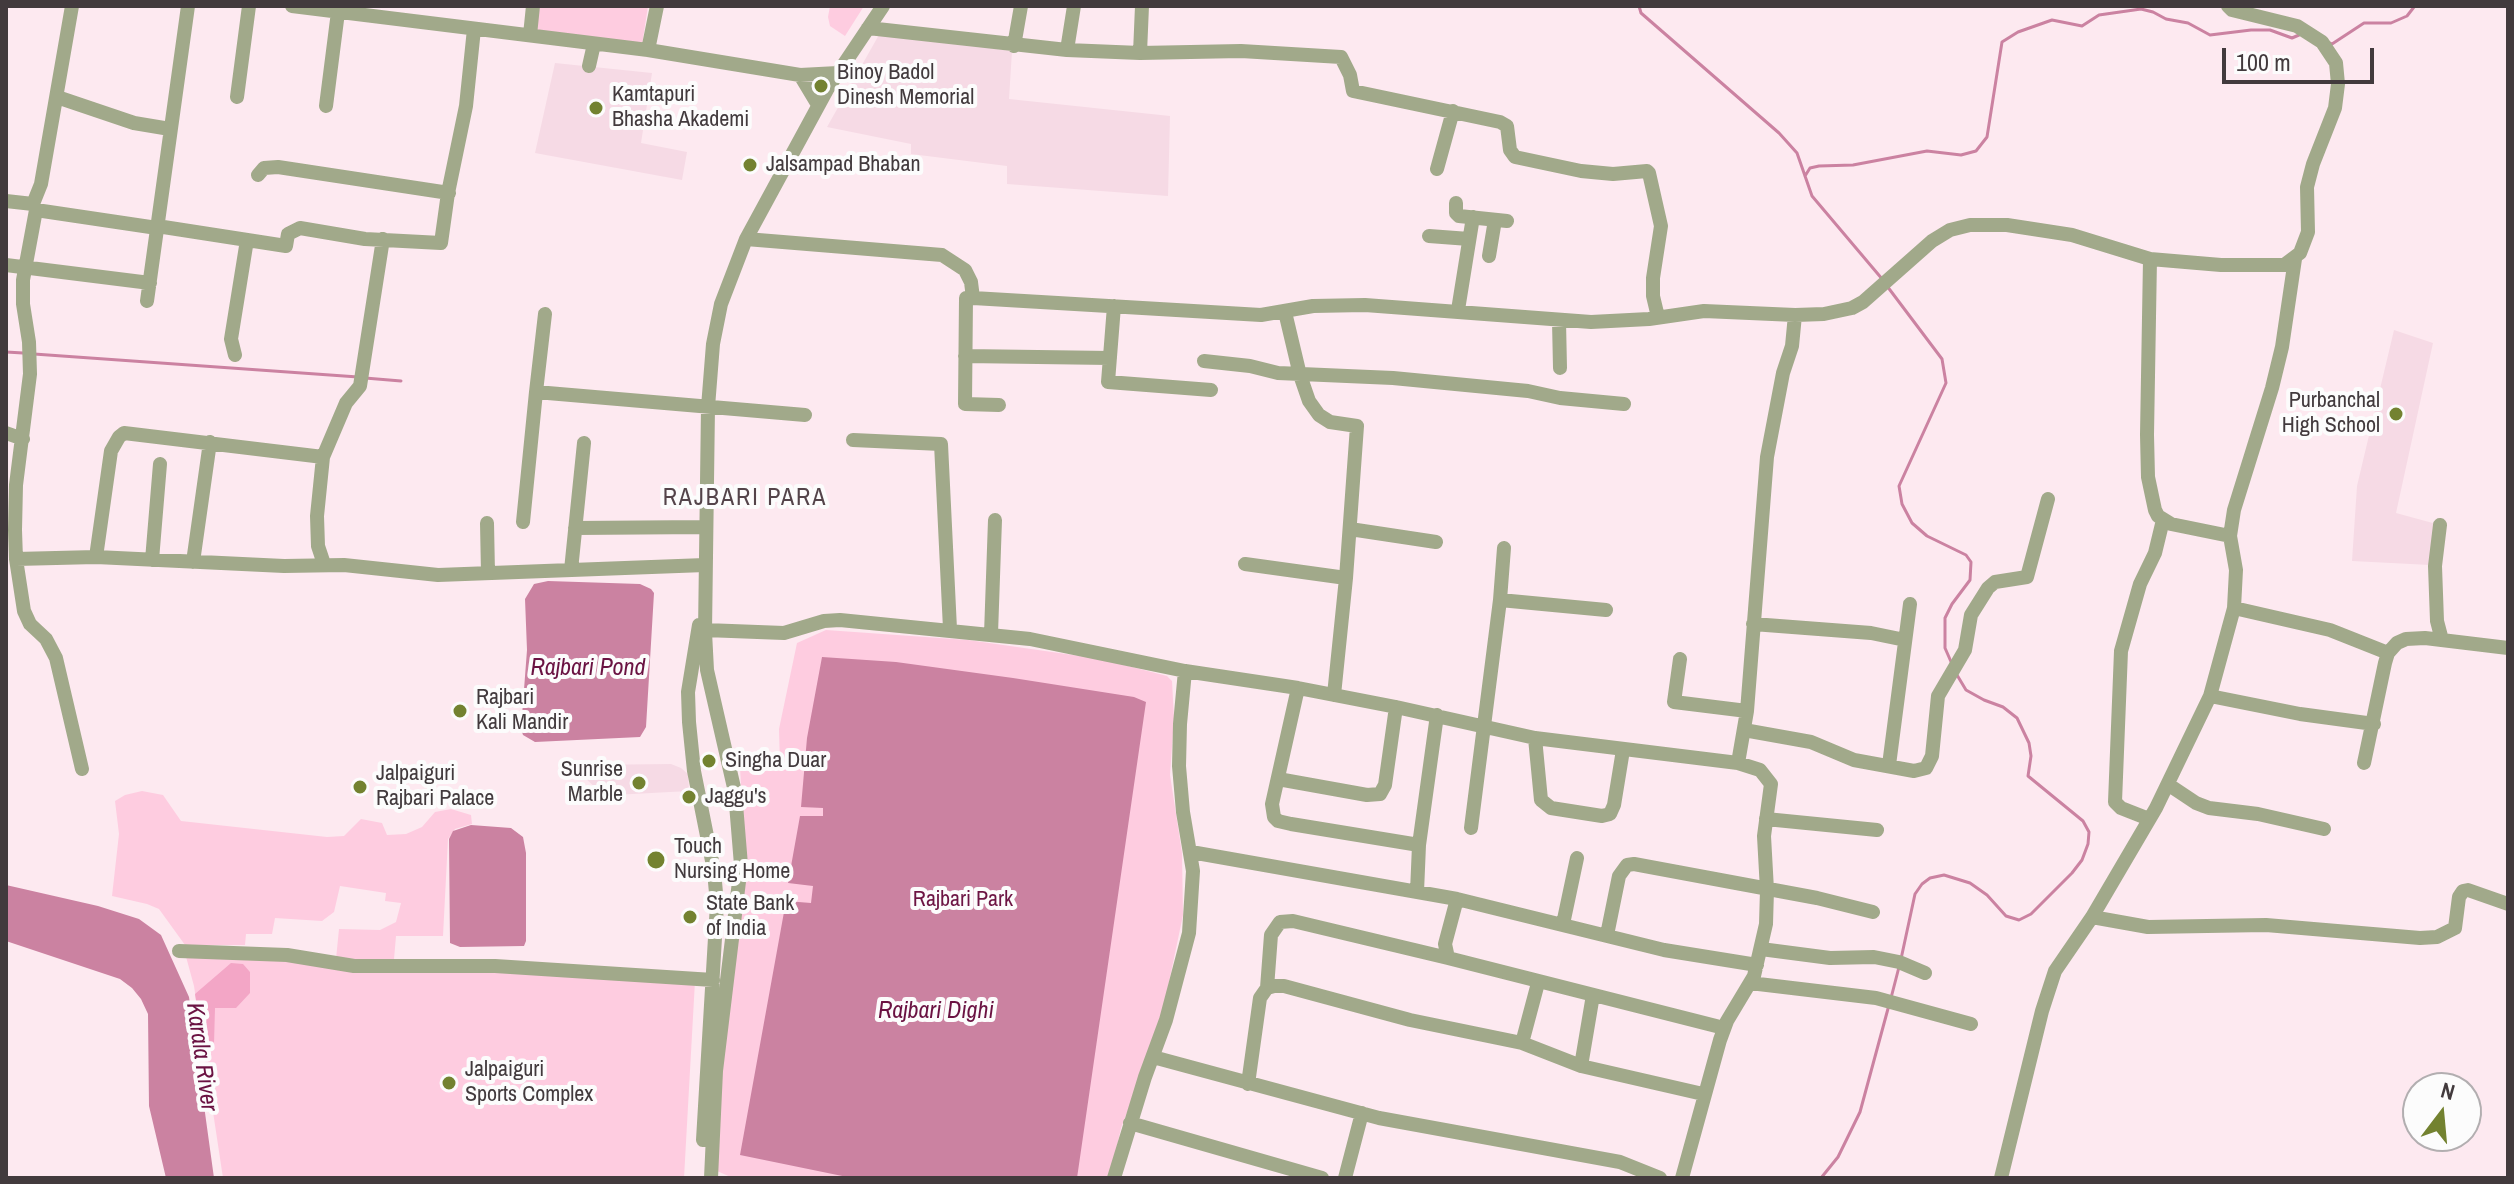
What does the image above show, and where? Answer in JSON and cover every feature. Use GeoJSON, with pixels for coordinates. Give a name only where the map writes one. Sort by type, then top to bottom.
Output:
{"type":"FeatureCollection","features":[{"type":"Feature","properties":{"kind":"street"},"geometry":{"type":"LineString","coordinates":[[72,6],[25,266],[23,304],[30,369],[16,485],[16,559],[24,611],[30,624],[53,651],[60,668],[82,769]]}},
{"type":"Feature","properties":{"kind":"street"},"geometry":{"type":"LineString","coordinates":[[147,301],[188,6]]}},
{"type":"Feature","properties":{"kind":"street"},"geometry":{"type":"LineString","coordinates":[[237,97],[249,6]]}},
{"type":"Feature","properties":{"kind":"street"},"geometry":{"type":"LineString","coordinates":[[292,6],[648,50],[800,75],[838,73]]}},
{"type":"Feature","properties":{"kind":"street"},"geometry":{"type":"LineString","coordinates":[[530,35],[533,6]]}},
{"type":"Feature","properties":{"kind":"street"},"geometry":{"type":"LineString","coordinates":[[648,50],[657,6]]}},
{"type":"Feature","properties":{"kind":"street"},"geometry":{"type":"LineString","coordinates":[[709,1178],[714,1100],[741,865],[735,792],[707,670],[705,630],[708,407],[716,323],[746,239],[818,105],[883,6]]}},
{"type":"Feature","properties":{"kind":"street"},"geometry":{"type":"LineString","coordinates":[[1014,46],[1021,6]]}},
{"type":"Feature","properties":{"kind":"street"},"geometry":{"type":"LineString","coordinates":[[1067,50],[1074,6]]}},
{"type":"Feature","properties":{"kind":"street"},"geometry":{"type":"LineString","coordinates":[[1140,53],[1142,6]]}},
{"type":"Feature","properties":{"kind":"street"},"geometry":{"type":"LineString","coordinates":[[999,405],[965,404],[966,298],[1229,314],[1285,312],[1313,306],[1365,305],[1458,310],[1559,321],[1623,321],[1704,311],[1795,315],[1841,311],[1863,302],[1939,237],[1970,225],[2007,225],[2072,235],[2150,259],[2253,267],[2284,265],[2295,259],[2303,249],[2308,232],[2306,192],[2335,108],[2338,75],[2334,57],[2311,34],[2297,26],[2232,10],[2228,6]]}},
{"type":"Feature","properties":{"kind":"street"},"geometry":{"type":"LineString","coordinates":[[326,106],[338,12]]}},
{"type":"Feature","properties":{"kind":"street"},"geometry":{"type":"LineString","coordinates":[[868,28],[1067,50],[1140,53],[1241,51],[1341,57],[1350,75],[1353,91],[1453,111],[1507,126],[1510,150],[1515,157],[1581,171],[1613,174],[1647,171],[1661,226],[1653,278],[1658,317]]}},
{"type":"Feature","properties":{"kind":"street"},"geometry":{"type":"LineString","coordinates":[[6,201],[286,246],[288,234],[300,228],[365,239],[441,243],[466,106],[474,29]]}},
{"type":"Feature","properties":{"kind":"street"},"geometry":{"type":"LineString","coordinates":[[589,66],[594,44]]}},
{"type":"Feature","properties":{"kind":"street"},"geometry":{"type":"LineString","coordinates":[[800,75],[818,105]]}},
{"type":"Feature","properties":{"kind":"street"},"geometry":{"type":"LineString","coordinates":[[57,97],[134,123],[170,129]]}},
{"type":"Feature","properties":{"kind":"street"},"geometry":{"type":"LineString","coordinates":[[1437,169],[1453,111]]}},
{"type":"Feature","properties":{"kind":"street"},"geometry":{"type":"LineString","coordinates":[[258,175],[264,168],[278,167],[449,193]]}},
{"type":"Feature","properties":{"kind":"street"},"geometry":{"type":"LineString","coordinates":[[1429,236],[1468,246],[1494,257],[1501,221],[1459,216],[1456,203]]}},
{"type":"Feature","properties":{"kind":"street"},"geometry":{"type":"LineString","coordinates":[[1458,310],[1473,217]]}},
{"type":"Feature","properties":{"kind":"street"},"geometry":{"type":"LineString","coordinates":[[324,564],[317,532],[323,457],[346,403],[360,386],[383,239]]}},
{"type":"Feature","properties":{"kind":"street"},"geometry":{"type":"LineString","coordinates":[[746,239],[942,255],[965,270],[971,282],[973,298]]}},
{"type":"Feature","properties":{"kind":"street"},"geometry":{"type":"LineString","coordinates":[[235,355],[231,343],[247,240]]}},
{"type":"Feature","properties":{"kind":"street"},"geometry":{"type":"LineString","coordinates":[[2150,259],[2148,477],[2155,510],[2163,520],[2230,536]]}},
{"type":"Feature","properties":{"kind":"street"},"geometry":{"type":"LineString","coordinates":[[2006,1177],[2049,986],[2064,955],[2092,917],[2169,785],[2210,696],[2234,608],[2236,570],[2230,536],[2234,510],[2282,347],[2295,259]]}},
{"type":"Feature","properties":{"kind":"street"},"geometry":{"type":"LineString","coordinates":[[6,265],[150,283]]}},
{"type":"Feature","properties":{"kind":"street"},"geometry":{"type":"LineString","coordinates":[[1114,306],[1108,382],[1211,390]]}},
{"type":"Feature","properties":{"kind":"street"},"geometry":{"type":"LineString","coordinates":[[1285,312],[1309,401],[1319,415],[1330,422],[1357,426],[1334,695]]}},
{"type":"Feature","properties":{"kind":"street"},"geometry":{"type":"LineString","coordinates":[[523,522],[545,314]]}},
{"type":"Feature","properties":{"kind":"street"},"geometry":{"type":"LineString","coordinates":[[1738,763],[1747,711],[1768,447],[1792,346],[1795,315]]}},
{"type":"Feature","properties":{"kind":"street"},"geometry":{"type":"LineString","coordinates":[[1559,321],[1560,368]]}},
{"type":"Feature","properties":{"kind":"street"},"geometry":{"type":"LineString","coordinates":[[965,356],[1110,358]]}},
{"type":"Feature","properties":{"kind":"street"},"geometry":{"type":"LineString","coordinates":[[1204,361],[1300,375],[1378,377],[1528,391],[1560,398],[1624,404]]}},
{"type":"Feature","properties":{"kind":"street"},"geometry":{"type":"LineString","coordinates":[[536,392],[805,415]]}},
{"type":"Feature","properties":{"kind":"street"},"geometry":{"type":"LineString","coordinates":[[6,433],[23,439]]}},
{"type":"Feature","properties":{"kind":"street"},"geometry":{"type":"LineString","coordinates":[[96,557],[111,451],[119,437],[132,433],[323,457]]}},
{"type":"Feature","properties":{"kind":"street"},"geometry":{"type":"LineString","coordinates":[[853,440],[941,444],[950,629]]}},
{"type":"Feature","properties":{"kind":"street"},"geometry":{"type":"LineString","coordinates":[[193,562],[210,442]]}},
{"type":"Feature","properties":{"kind":"street"},"geometry":{"type":"LineString","coordinates":[[571,570],[584,443]]}},
{"type":"Feature","properties":{"kind":"street"},"geometry":{"type":"LineString","coordinates":[[152,560],[160,464]]}},
{"type":"Feature","properties":{"kind":"street"},"geometry":{"type":"LineString","coordinates":[[1744,730],[1811,742],[1847,758],[1923,770],[1929,765],[1937,701],[1965,650],[1971,615],[1988,588],[2006,578],[2027,577],[2048,499]]}},
{"type":"Feature","properties":{"kind":"street"},"geometry":{"type":"LineString","coordinates":[[991,634],[995,520]]}},
{"type":"Feature","properties":{"kind":"street"},"geometry":{"type":"LineString","coordinates":[[2149,819],[2121,808],[2115,802],[2121,651],[2140,584],[2155,553],[2163,520]]}},
{"type":"Feature","properties":{"kind":"street"},"geometry":{"type":"LineString","coordinates":[[487,523],[488,573]]}},
{"type":"Feature","properties":{"kind":"street"},"geometry":{"type":"LineString","coordinates":[[2440,525],[2435,566],[2437,621],[2442,640]]}},
{"type":"Feature","properties":{"kind":"street"},"geometry":{"type":"LineString","coordinates":[[575,528],[706,527]]}},
{"type":"Feature","properties":{"kind":"street"},"geometry":{"type":"LineString","coordinates":[[1350,529],[1436,542]]}},
{"type":"Feature","properties":{"kind":"street"},"geometry":{"type":"LineString","coordinates":[[1471,828],[1504,548]]}},
{"type":"Feature","properties":{"kind":"street"},"geometry":{"type":"LineString","coordinates":[[16,559],[96,557],[284,566],[324,564],[421,575],[705,565]]}},
{"type":"Feature","properties":{"kind":"street"},"geometry":{"type":"LineString","coordinates":[[1245,564],[1346,578]]}},
{"type":"Feature","properties":{"kind":"street"},"geometry":{"type":"LineString","coordinates":[[1500,600],[1606,610]]}},
{"type":"Feature","properties":{"kind":"street"},"geometry":{"type":"LineString","coordinates":[[704,601],[688,692],[694,771],[714,871],[717,904],[702,1116],[709,1178]]}},
{"type":"Feature","properties":{"kind":"street"},"geometry":{"type":"LineString","coordinates":[[1889,765],[1910,604]]}},
{"type":"Feature","properties":{"kind":"street"},"geometry":{"type":"LineString","coordinates":[[2234,608],[2330,630],[2388,653]]}},
{"type":"Feature","properties":{"kind":"street"},"geometry":{"type":"LineString","coordinates":[[705,630],[784,633],[824,621],[840,620],[991,634],[1073,646],[1185,671],[1298,688],[1535,738],[1738,763],[1760,770],[1770,779],[1764,844],[1766,924],[1750,983],[1724,1028],[1703,1094],[1682,1178]]}},
{"type":"Feature","properties":{"kind":"street"},"geometry":{"type":"LineString","coordinates":[[1753,624],[1871,633],[1905,640]]}},
{"type":"Feature","properties":{"kind":"street"},"geometry":{"type":"LineString","coordinates":[[2364,763],[2392,646],[2406,639],[2508,648]]}},
{"type":"Feature","properties":{"kind":"street"},"geometry":{"type":"LineString","coordinates":[[1680,659],[1674,702],[1747,711]]}},
{"type":"Feature","properties":{"kind":"street"},"geometry":{"type":"LineString","coordinates":[[1114,1178],[1166,1020],[1189,933],[1193,884],[1179,766],[1185,671]]}},
{"type":"Feature","properties":{"kind":"street"},"geometry":{"type":"LineString","coordinates":[[1298,688],[1272,811],[1278,821],[1419,845]]}},
{"type":"Feature","properties":{"kind":"street"},"geometry":{"type":"LineString","coordinates":[[2210,696],[2300,714],[2374,724]]}},
{"type":"Feature","properties":{"kind":"street"},"geometry":{"type":"LineString","coordinates":[[1278,779],[1367,795],[1380,794],[1385,785],[1396,707]]}},
{"type":"Feature","properties":{"kind":"street"},"geometry":{"type":"LineString","coordinates":[[1417,892],[1419,845],[1437,715]]}},
{"type":"Feature","properties":{"kind":"street"},"geometry":{"type":"LineString","coordinates":[[1535,738],[1540,795],[1545,805],[1602,816],[1607,816],[1612,810],[1623,750]]}},
{"type":"Feature","properties":{"kind":"street"},"geometry":{"type":"LineString","coordinates":[[2169,785],[2209,808],[2283,819],[2324,829]]}},
{"type":"Feature","properties":{"kind":"street"},"geometry":{"type":"LineString","coordinates":[[1766,819],[1877,830]]}},
{"type":"Feature","properties":{"kind":"street"},"geometry":{"type":"LineString","coordinates":[[1191,852],[1457,899],[1664,950],[1757,965]]}},
{"type":"Feature","properties":{"kind":"street"},"geometry":{"type":"LineString","coordinates":[[1563,924],[1577,858]]}},
{"type":"Feature","properties":{"kind":"street"},"geometry":{"type":"LineString","coordinates":[[1607,935],[1619,876],[1627,865],[1682,871],[1873,912]]}},
{"type":"Feature","properties":{"kind":"street"},"geometry":{"type":"LineString","coordinates":[[2092,917],[2148,927],[2266,925],[2420,938],[2437,937],[2455,928],[2459,897],[2463,891],[2508,904]]}},
{"type":"Feature","properties":{"kind":"street"},"geometry":{"type":"LineString","coordinates":[[1448,958],[1445,944],[1457,899]]}},
{"type":"Feature","properties":{"kind":"street"},"geometry":{"type":"LineString","coordinates":[[1248,1084],[1260,998],[1267,988],[1271,935],[1280,922],[1293,921],[1448,958],[1724,1028]]}},
{"type":"Feature","properties":{"kind":"street"},"geometry":{"type":"LineString","coordinates":[[1761,949],[1830,958],[1874,957],[1903,963],[1925,973]]}},
{"type":"Feature","properties":{"kind":"street"},"geometry":{"type":"LineString","coordinates":[[179,951],[287,955],[354,966],[495,966],[713,980]]}},
{"type":"Feature","properties":{"kind":"street"},"geometry":{"type":"LineString","coordinates":[[1522,1043],[1538,983]]}},
{"type":"Feature","properties":{"kind":"street"},"geometry":{"type":"LineString","coordinates":[[1750,983],[1892,1001],[1971,1024]]}},
{"type":"Feature","properties":{"kind":"street"},"geometry":{"type":"LineString","coordinates":[[1267,988],[1284,986],[1410,1020],[1522,1043],[1581,1066],[1703,1094]]}},
{"type":"Feature","properties":{"kind":"street"},"geometry":{"type":"LineString","coordinates":[[1581,1066],[1593,995]]}},
{"type":"Feature","properties":{"kind":"street"},"geometry":{"type":"LineString","coordinates":[[1153,1057],[1362,1113],[1610,1160],[1660,1178]]}},
{"type":"Feature","properties":{"kind":"street"},"geometry":{"type":"LineString","coordinates":[[1345,1178],[1362,1113]]}},
{"type":"Feature","properties":{"kind":"street"},"geometry":{"type":"LineString","coordinates":[[1130,1123],[1322,1178]]}},
{"type":"Feature","properties":{"kind":"shaded area"},"geometry":{"type":"Polygon","coordinates":[[[880,33],[1012,51],[1009,99],[1170,116],[1168,196],[1007,184],[1007,166],[911,154],[911,144],[827,127],[880,33]]]}},
{"type":"Feature","properties":{"kind":"shaded area","name":"Kamtapuri Bhasha Akademi"},"geometry":{"type":"Polygon","coordinates":[[[555,63],[652,73],[641,143],[687,152],[682,180],[535,153],[555,63]]]}},
{"type":"Feature","properties":{"kind":"shaded area","name":"Purbanchal High School"},"geometry":{"type":"Polygon","coordinates":[[[2394,330],[2433,343],[2396,513],[2440,525],[2430,565],[2352,561],[2357,486],[2394,330]]]}},
{"type":"Feature","properties":{"kind":"shaded area","name":"Sunrise Marble"},"geometry":{"type":"Polygon","coordinates":[[[671,764],[688,774],[689,791],[614,795],[614,789],[598,790],[584,777],[583,765],[671,764]]]}},
{"type":"Feature","properties":{"kind":"shaded area"},"geometry":{"type":"Polygon","coordinates":[[[231,963],[243,964],[250,972],[250,993],[236,1008],[215,1008],[214,1044],[203,1048],[195,994],[231,963]]]}},
{"type":"Feature","properties":{"kind":"green space"},"geometry":{"type":"Polygon","coordinates":[[[538,6],[648,6],[642,45],[534,33],[538,6]]]}},
{"type":"Feature","properties":{"kind":"green space"},"geometry":{"type":"Polygon","coordinates":[[[830,6],[864,6],[845,36],[830,26],[830,6]]]}},
{"type":"Feature","properties":{"kind":"green space","name":"Rajbari Dighi"},"geometry":{"type":"Polygon","coordinates":[[[826,630],[968,640],[1101,659],[1167,676],[1172,681],[1174,718],[1170,775],[1182,853],[1183,915],[1159,1030],[1121,1128],[1110,1178],[733,1178],[717,1171],[725,1019],[746,865],[740,768],[780,765],[779,729],[797,643],[826,630]]]}},
{"type":"Feature","properties":{"kind":"green space"},"geometry":{"type":"Polygon","coordinates":[[[142,791],[163,795],[181,821],[327,837],[344,836],[361,819],[382,823],[387,835],[406,834],[422,827],[435,812],[451,809],[471,815],[472,824],[455,829],[448,839],[443,936],[396,936],[394,959],[336,959],[339,929],[380,930],[396,922],[401,903],[385,901],[386,893],[340,886],[334,912],[322,921],[275,918],[272,934],[246,934],[245,945],[185,945],[159,909],[112,896],[119,834],[115,801],[142,791]]]}},
{"type":"Feature","properties":{"kind":"green space","name":"Jalpaiguri Sports Complex"},"geometry":{"type":"Polygon","coordinates":[[[185,953],[695,981],[684,1178],[223,1178],[194,986],[185,953]]]}},
{"type":"Feature","properties":{"kind":"water","name":"Rajbari Pond"},"geometry":{"type":"Polygon","coordinates":[[[548,581],[640,584],[654,593],[646,727],[640,737],[535,742],[523,735],[527,650],[525,599],[534,584],[548,581]]]}},
{"type":"Feature","properties":{"kind":"water","name":"Rajbari Dighi"},"geometry":{"type":"Polygon","coordinates":[[[822,657],[896,662],[1013,678],[1134,697],[1146,702],[1077,1178],[852,1178],[740,1155],[786,901],[811,903],[813,886],[788,883],[800,816],[823,816],[823,808],[801,807],[807,738],[822,657]]]}},
{"type":"Feature","properties":{"kind":"water"},"geometry":{"type":"Polygon","coordinates":[[[471,825],[511,828],[523,837],[526,853],[524,946],[460,947],[450,943],[449,839],[453,831],[471,825]]]}},
{"type":"Feature","properties":{"kind":"water"},"geometry":{"type":"Polygon","coordinates":[[[6,885],[98,906],[139,919],[161,935],[189,997],[214,1178],[166,1178],[149,1106],[148,1014],[141,999],[120,979],[6,941],[6,885]]]}},
{"type":"Feature","properties":{"kind":"waterway"},"geometry":{"type":"LineString","coordinates":[[1639,6],[1641,13],[1779,133],[1797,153],[1812,196],[1883,280]]}},
{"type":"Feature","properties":{"kind":"waterway"},"geometry":{"type":"LineString","coordinates":[[2330,43],[2364,23],[2391,23],[2407,16],[2414,7]]}},
{"type":"Feature","properties":{"kind":"waterway"},"geometry":{"type":"LineString","coordinates":[[1805,176],[1810,168],[1819,166],[1853,165],[1927,151],[1961,155],[1976,151],[1987,137],[2002,42],[2018,32],[2052,20],[2082,26],[2099,15],[2141,9],[2166,19],[2188,23],[2210,35],[2251,30],[2270,30],[2292,38],[2299,35]]}},
{"type":"Feature","properties":{"kind":"waterway"},"geometry":{"type":"LineString","coordinates":[[1887,286],[1942,359],[1946,383],[1899,486],[1902,504],[1912,523],[1927,536],[1966,555],[1971,562],[1970,580],[1945,618],[1945,648],[1952,664]]}},
{"type":"Feature","properties":{"kind":"waterway"},"geometry":{"type":"LineString","coordinates":[[6,352],[23,353]]}},
{"type":"Feature","properties":{"kind":"waterway"},"geometry":{"type":"LineString","coordinates":[[34,354],[358,377]]}},
{"type":"Feature","properties":{"kind":"waterway"},"geometry":{"type":"LineString","coordinates":[[365,378],[401,381]]}},
{"type":"Feature","properties":{"kind":"waterway"},"geometry":{"type":"LineString","coordinates":[[1901,959],[1915,894],[1930,878],[1944,875],[1970,883],[1987,895],[2006,916],[2019,920],[2031,914],[2072,873],[2082,860],[2088,844],[2089,832],[2083,821],[2028,776],[2029,743],[2017,718],[2003,707],[1966,690],[1957,675]]}},
{"type":"Feature","properties":{"kind":"waterway"},"geometry":{"type":"LineString","coordinates":[[1891,998],[1899,967]]}},
{"type":"Feature","properties":{"kind":"waterway"},"geometry":{"type":"LineString","coordinates":[[1821,1178],[1838,1157],[1860,1112],[1889,1005]]}},
{"type":"Feature","properties":{"kind":"place","name":"Binoy Badol Dinesh Memorial"},"geometry":{"type":"Point","coordinates":[821,86]}},
{"type":"Feature","properties":{"kind":"place","name":"Kamtapuri Bhasha Akademi"},"geometry":{"type":"Point","coordinates":[596,108]}},
{"type":"Feature","properties":{"kind":"place","name":"Jalsampad Bhaban"},"geometry":{"type":"Point","coordinates":[750,165]}},
{"type":"Feature","properties":{"kind":"place","name":"Purbanchal High School"},"geometry":{"type":"Point","coordinates":[2396,414]}},
{"type":"Feature","properties":{"kind":"place","name":"Rajbari Kali Mandir"},"geometry":{"type":"Point","coordinates":[460,711]}},
{"type":"Feature","properties":{"kind":"place","name":"Singha Duar"},"geometry":{"type":"Point","coordinates":[709,761]}},
{"type":"Feature","properties":{"kind":"place","name":"Sunrise Marble"},"geometry":{"type":"Point","coordinates":[639,783]}},
{"type":"Feature","properties":{"kind":"place","name":"Jalpaiguri Rajbari Palace"},"geometry":{"type":"Point","coordinates":[360,787]}},
{"type":"Feature","properties":{"kind":"place","name":"Jaggu's"},"geometry":{"type":"Point","coordinates":[689,797]}},
{"type":"Feature","properties":{"kind":"place","name":"Touch Nursing Home"},"geometry":{"type":"Point","coordinates":[656,860]}},
{"type":"Feature","properties":{"kind":"place","name":"State Bank of India"},"geometry":{"type":"Point","coordinates":[690,917]}},
{"type":"Feature","properties":{"kind":"place","name":"Jalpaiguri Sports Complex"},"geometry":{"type":"Point","coordinates":[449,1083]}},
{"type":"Feature","properties":{"kind":"district","name":"RAJBARI PARA"},"geometry":{"type":"Point","coordinates":[745,499]}},
{"type":"Feature","properties":{"kind":"park label","name":"Rajbari Park"},"geometry":{"type":"Point","coordinates":[963,900]}},
{"type":"Feature","properties":{"kind":"water label","name":"Karala River"},"geometry":{"type":"Point","coordinates":[201,1057]}}]}
